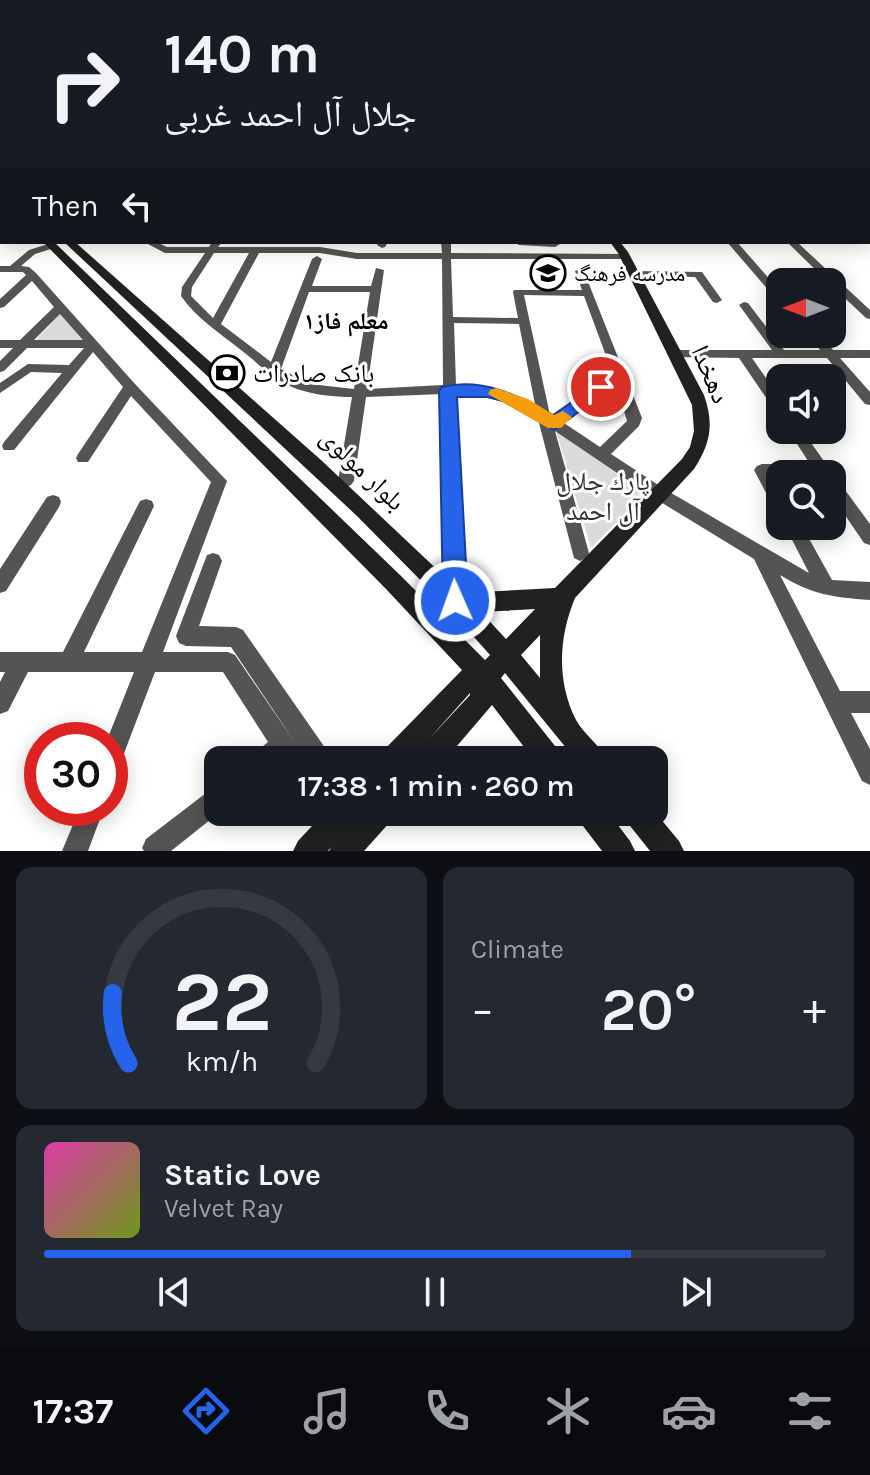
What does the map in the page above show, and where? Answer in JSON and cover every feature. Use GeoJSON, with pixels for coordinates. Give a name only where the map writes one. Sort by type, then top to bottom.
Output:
{"type":"FeatureCollection","features":[{"type":"Feature","properties":{"kind":"street"},"geometry":{"type":"LineString","coordinates":[[6,269],[32,252],[53,244]]}},
{"type":"Feature","properties":{"kind":"street","name":"بلوار مولوی"},"geometry":{"type":"LineString","coordinates":[[57,244],[282,436],[457,602],[581,746]]}},
{"type":"Feature","properties":{"kind":"street"},"geometry":{"type":"LineString","coordinates":[[153,244],[165,250],[258,245],[357,256],[480,256],[620,249]]}},
{"type":"Feature","properties":{"kind":"street"},"geometry":{"type":"LineString","coordinates":[[446,244],[448,391],[457,602],[564,598],[555,617],[548,647],[554,690],[567,729]]}},
{"type":"Feature","properties":{"kind":"street"},"geometry":{"type":"LineString","coordinates":[[478,244],[480,256]]}},
{"type":"Feature","properties":{"kind":"street"},"geometry":{"type":"LineString","coordinates":[[734,244],[766,281]]}},
{"type":"Feature","properties":{"kind":"street"},"geometry":{"type":"LineString","coordinates":[[794,244],[870,316]]}},
{"type":"Feature","properties":{"kind":"street"},"geometry":{"type":"LineString","coordinates":[[215,324],[258,245]]}},
{"type":"Feature","properties":{"kind":"street"},"geometry":{"type":"LineString","coordinates":[[215,246],[187,287],[186,296],[215,324],[274,370],[299,385],[320,390],[498,394],[516,400],[660,494],[760,554],[827,588],[870,591]]}},
{"type":"Feature","properties":{"kind":"street","name":"دهخدا"},"geometry":{"type":"LineString","coordinates":[[485,677],[564,598],[660,494],[695,454],[703,437],[703,417],[696,395],[620,249]]}},
{"type":"Feature","properties":{"kind":"street"},"geometry":{"type":"LineString","coordinates":[[274,370],[317,259]]}},
{"type":"Feature","properties":{"kind":"street"},"geometry":{"type":"LineString","coordinates":[[6,269],[26,269],[130,387],[219,481],[125,722]]}},
{"type":"Feature","properties":{"kind":"street"},"geometry":{"type":"LineString","coordinates":[[346,481],[379,270]]}},
{"type":"Feature","properties":{"kind":"street"},"geometry":{"type":"LineString","coordinates":[[580,271],[619,373],[634,423],[601,455]]}},
{"type":"Feature","properties":{"kind":"street","name":"بلوار مولوی"},"geometry":{"type":"LineString","coordinates":[[90,272],[485,677],[539,746]]}},
{"type":"Feature","properties":{"kind":"street"},"geometry":{"type":"LineString","coordinates":[[634,274],[698,274],[717,300]]}},
{"type":"Feature","properties":{"kind":"street"},"geometry":{"type":"LineString","coordinates":[[0,305],[32,275]]}},
{"type":"Feature","properties":{"kind":"street"},"geometry":{"type":"LineString","coordinates":[[306,289],[376,289]]}},
{"type":"Feature","properties":{"kind":"street"},"geometry":{"type":"LineString","coordinates":[[580,553],[518,292],[589,293]]}},
{"type":"Feature","properties":{"kind":"street"},"geometry":{"type":"LineString","coordinates":[[744,305],[781,354]]}},
{"type":"Feature","properties":{"kind":"street"},"geometry":{"type":"LineString","coordinates":[[0,368],[61,306]]}},
{"type":"Feature","properties":{"kind":"street"},"geometry":{"type":"LineString","coordinates":[[447,320],[524,321]]}},
{"type":"Feature","properties":{"kind":"street"},"geometry":{"type":"LineString","coordinates":[[0,344],[93,344]]}},
{"type":"Feature","properties":{"kind":"street"},"geometry":{"type":"LineString","coordinates":[[9,446],[93,344]]}},
{"type":"Feature","properties":{"kind":"street"},"geometry":{"type":"LineString","coordinates":[[825,348],[870,401]]}},
{"type":"Feature","properties":{"kind":"street"},"geometry":{"type":"LineString","coordinates":[[675,354],[870,354]]}},
{"type":"Feature","properties":{"kind":"street"},"geometry":{"type":"LineString","coordinates":[[743,354],[766,388]]}},
{"type":"Feature","properties":{"kind":"street"},"geometry":{"type":"LineString","coordinates":[[0,389],[28,368],[72,369]]}},
{"type":"Feature","properties":{"kind":"street"},"geometry":{"type":"LineString","coordinates":[[549,420],[619,373]]}},
{"type":"Feature","properties":{"kind":"street"},"geometry":{"type":"LineString","coordinates":[[83,458],[130,387]]}},
{"type":"Feature","properties":{"kind":"street"},"geometry":{"type":"LineString","coordinates":[[0,585],[53,502]]}},
{"type":"Feature","properties":{"kind":"street"},"geometry":{"type":"LineString","coordinates":[[846,503],[870,538]]}},
{"type":"Feature","properties":{"kind":"street"},"geometry":{"type":"LineString","coordinates":[[69,662],[146,506]]}},
{"type":"Feature","properties":{"kind":"street"},"geometry":{"type":"LineString","coordinates":[[801,540],[827,588]]}},
{"type":"Feature","properties":{"kind":"street"},"geometry":{"type":"LineString","coordinates":[[760,554],[870,773]]}},
{"type":"Feature","properties":{"kind":"street"},"geometry":{"type":"LineString","coordinates":[[213,561],[186,636],[236,637],[310,746]]}},
{"type":"Feature","properties":{"kind":"street"},"geometry":{"type":"LineString","coordinates":[[0,662],[228,662],[284,746]]}},
{"type":"Feature","properties":{"kind":"street"},"geometry":{"type":"LineString","coordinates":[[0,703],[22,662]]}},
{"type":"Feature","properties":{"kind":"street"},"geometry":{"type":"LineString","coordinates":[[405,746],[466,680],[485,677],[481,701],[440,746]]}},
{"type":"Feature","properties":{"kind":"street"},"geometry":{"type":"LineString","coordinates":[[835,702],[870,702]]}},
{"type":"Feature","properties":{"kind":"street"},"geometry":{"type":"LineString","coordinates":[[155,848],[204,809]]}},
{"type":"Feature","properties":{"kind":"street"},"geometry":{"type":"LineString","coordinates":[[75,851],[85,826]]}},
{"type":"Feature","properties":{"kind":"street"},"geometry":{"type":"LineString","coordinates":[[601,826],[620,851]]}},
{"type":"Feature","properties":{"kind":"street"},"geometry":{"type":"LineString","coordinates":[[648,826],[669,851]]}},
{"type":"Feature","properties":{"kind":"street"},"geometry":{"type":"LineString","coordinates":[[308,851],[341,833]]}},
{"type":"Feature","properties":{"kind":"green space"},"geometry":{"type":"Polygon","coordinates":[[[61,313],[84,341],[35,341],[61,313]]]}},
{"type":"Feature","properties":{"kind":"green space","name":"پارك جلال آل احمد"},"geometry":{"type":"Polygon","coordinates":[[[556,431],[645,493],[591,548],[556,431]]]}},
{"type":"Feature","properties":{"kind":"slow traffic"},"geometry":{"type":"LineString","coordinates":[[496,394],[522,403],[554,424],[563,417]]}},
{"type":"Feature","properties":{"kind":"place","name":"مدرسه فرهنگ"},"geometry":{"type":"Point","coordinates":[548,273]}},
{"type":"Feature","properties":{"kind":"place","name":"بانک صادرات"},"geometry":{"type":"Point","coordinates":[227,373]}},
{"type":"Feature","properties":{"kind":"district","name":"معلم فاز۱"},"geometry":{"type":"Point","coordinates":[346,321]}},
{"type":"Feature","properties":{"kind":"route"},"geometry":{"type":"LineString","coordinates":[[455,601],[448,391],[488,392],[509,397],[554,424],[601,387]]}}]}
